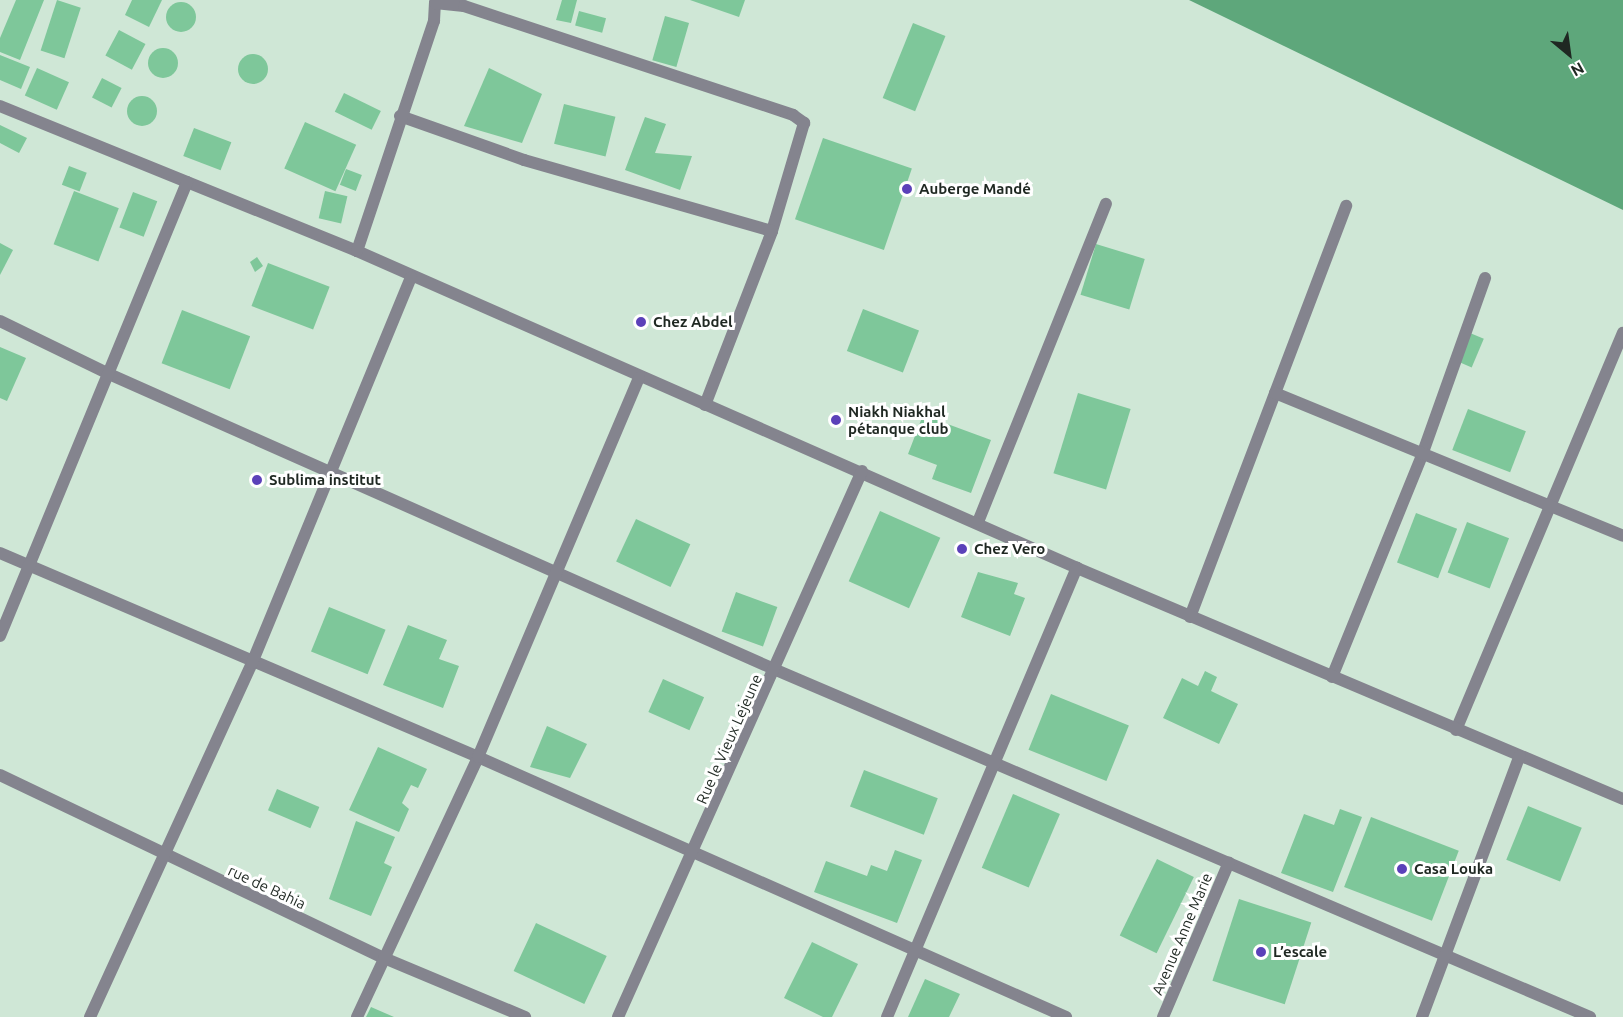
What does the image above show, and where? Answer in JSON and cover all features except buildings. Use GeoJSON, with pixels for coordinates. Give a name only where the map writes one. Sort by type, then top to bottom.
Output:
{"type":"FeatureCollection","features":[{"type":"Feature","properties":{"kind":"street"},"geometry":{"type":"LineString","coordinates":[[357,251],[400,116],[434,21],[435,3],[464,6],[793,115],[804,123],[772,231],[705,405]]}},
{"type":"Feature","properties":{"kind":"street"},"geometry":{"type":"LineString","coordinates":[[0,106],[357,251],[411,278],[639,378],[862,471],[1190,617],[1623,799]]}},
{"type":"Feature","properties":{"kind":"street"},"geometry":{"type":"LineString","coordinates":[[400,116],[524,160],[772,231]]}},
{"type":"Feature","properties":{"kind":"street"},"geometry":{"type":"LineString","coordinates":[[0,636],[31,566],[187,182]]}},
{"type":"Feature","properties":{"kind":"street"},"geometry":{"type":"LineString","coordinates":[[978,522],[1106,204]]}},
{"type":"Feature","properties":{"kind":"street"},"geometry":{"type":"LineString","coordinates":[[1190,617],[1346,206]]}},
{"type":"Feature","properties":{"kind":"street"},"geometry":{"type":"LineString","coordinates":[[90,1017],[252,663],[334,472],[411,278]]}},
{"type":"Feature","properties":{"kind":"street"},"geometry":{"type":"LineString","coordinates":[[1332,677],[1422,455],[1485,278]]}},
{"type":"Feature","properties":{"kind":"street"},"geometry":{"type":"LineString","coordinates":[[0,321],[109,374],[776,670],[998,762],[1445,957],[1590,1017]]}},
{"type":"Feature","properties":{"kind":"street"},"geometry":{"type":"LineString","coordinates":[[1456,730],[1623,333]]}},
{"type":"Feature","properties":{"kind":"street"},"geometry":{"type":"LineString","coordinates":[[357,1017],[478,757],[639,378]]}},
{"type":"Feature","properties":{"kind":"street"},"geometry":{"type":"LineString","coordinates":[[1275,393],[1623,536]]}},
{"type":"Feature","properties":{"kind":"street","name":"Rue le Vieux Lejeune"},"geometry":{"type":"LineString","coordinates":[[618,1017],[694,854],[862,471]]}},
{"type":"Feature","properties":{"kind":"street"},"geometry":{"type":"LineString","coordinates":[[0,553],[252,663],[478,757],[1066,1017]]}},
{"type":"Feature","properties":{"kind":"street"},"geometry":{"type":"LineString","coordinates":[[887,1017],[998,762],[1077,568]]}},
{"type":"Feature","properties":{"kind":"street"},"geometry":{"type":"LineString","coordinates":[[1422,1017],[1519,757]]}},
{"type":"Feature","properties":{"kind":"street","name":"rue de Bahia"},"geometry":{"type":"LineString","coordinates":[[0,775],[384,958],[525,1017]]}},
{"type":"Feature","properties":{"kind":"street","name":"Avenue Anne Marie"},"geometry":{"type":"LineString","coordinates":[[1163,1017],[1229,862]]}},
{"type":"Feature","properties":{"kind":"shaded area"},"geometry":{"type":"Polygon","coordinates":[[[1189,0],[1623,0],[1623,210],[1189,0]]]}},
{"type":"Feature","properties":{"kind":"place","name":"Auberge Mandé"},"geometry":{"type":"Point","coordinates":[907,189]}},
{"type":"Feature","properties":{"kind":"place","name":"Chez Abdel"},"geometry":{"type":"Point","coordinates":[641,322]}},
{"type":"Feature","properties":{"kind":"place","name":"Niakh Niakhal pétanque club"},"geometry":{"type":"Point","coordinates":[836,420]}},
{"type":"Feature","properties":{"kind":"place","name":"Sublima institut"},"geometry":{"type":"Point","coordinates":[257,480]}},
{"type":"Feature","properties":{"kind":"place","name":"Chez Vero"},"geometry":{"type":"Point","coordinates":[962,549]}},
{"type":"Feature","properties":{"kind":"place","name":"Casa Louka"},"geometry":{"type":"Point","coordinates":[1402,869]}},
{"type":"Feature","properties":{"kind":"place","name":"L’escale"},"geometry":{"type":"Point","coordinates":[1261,952]}}]}
